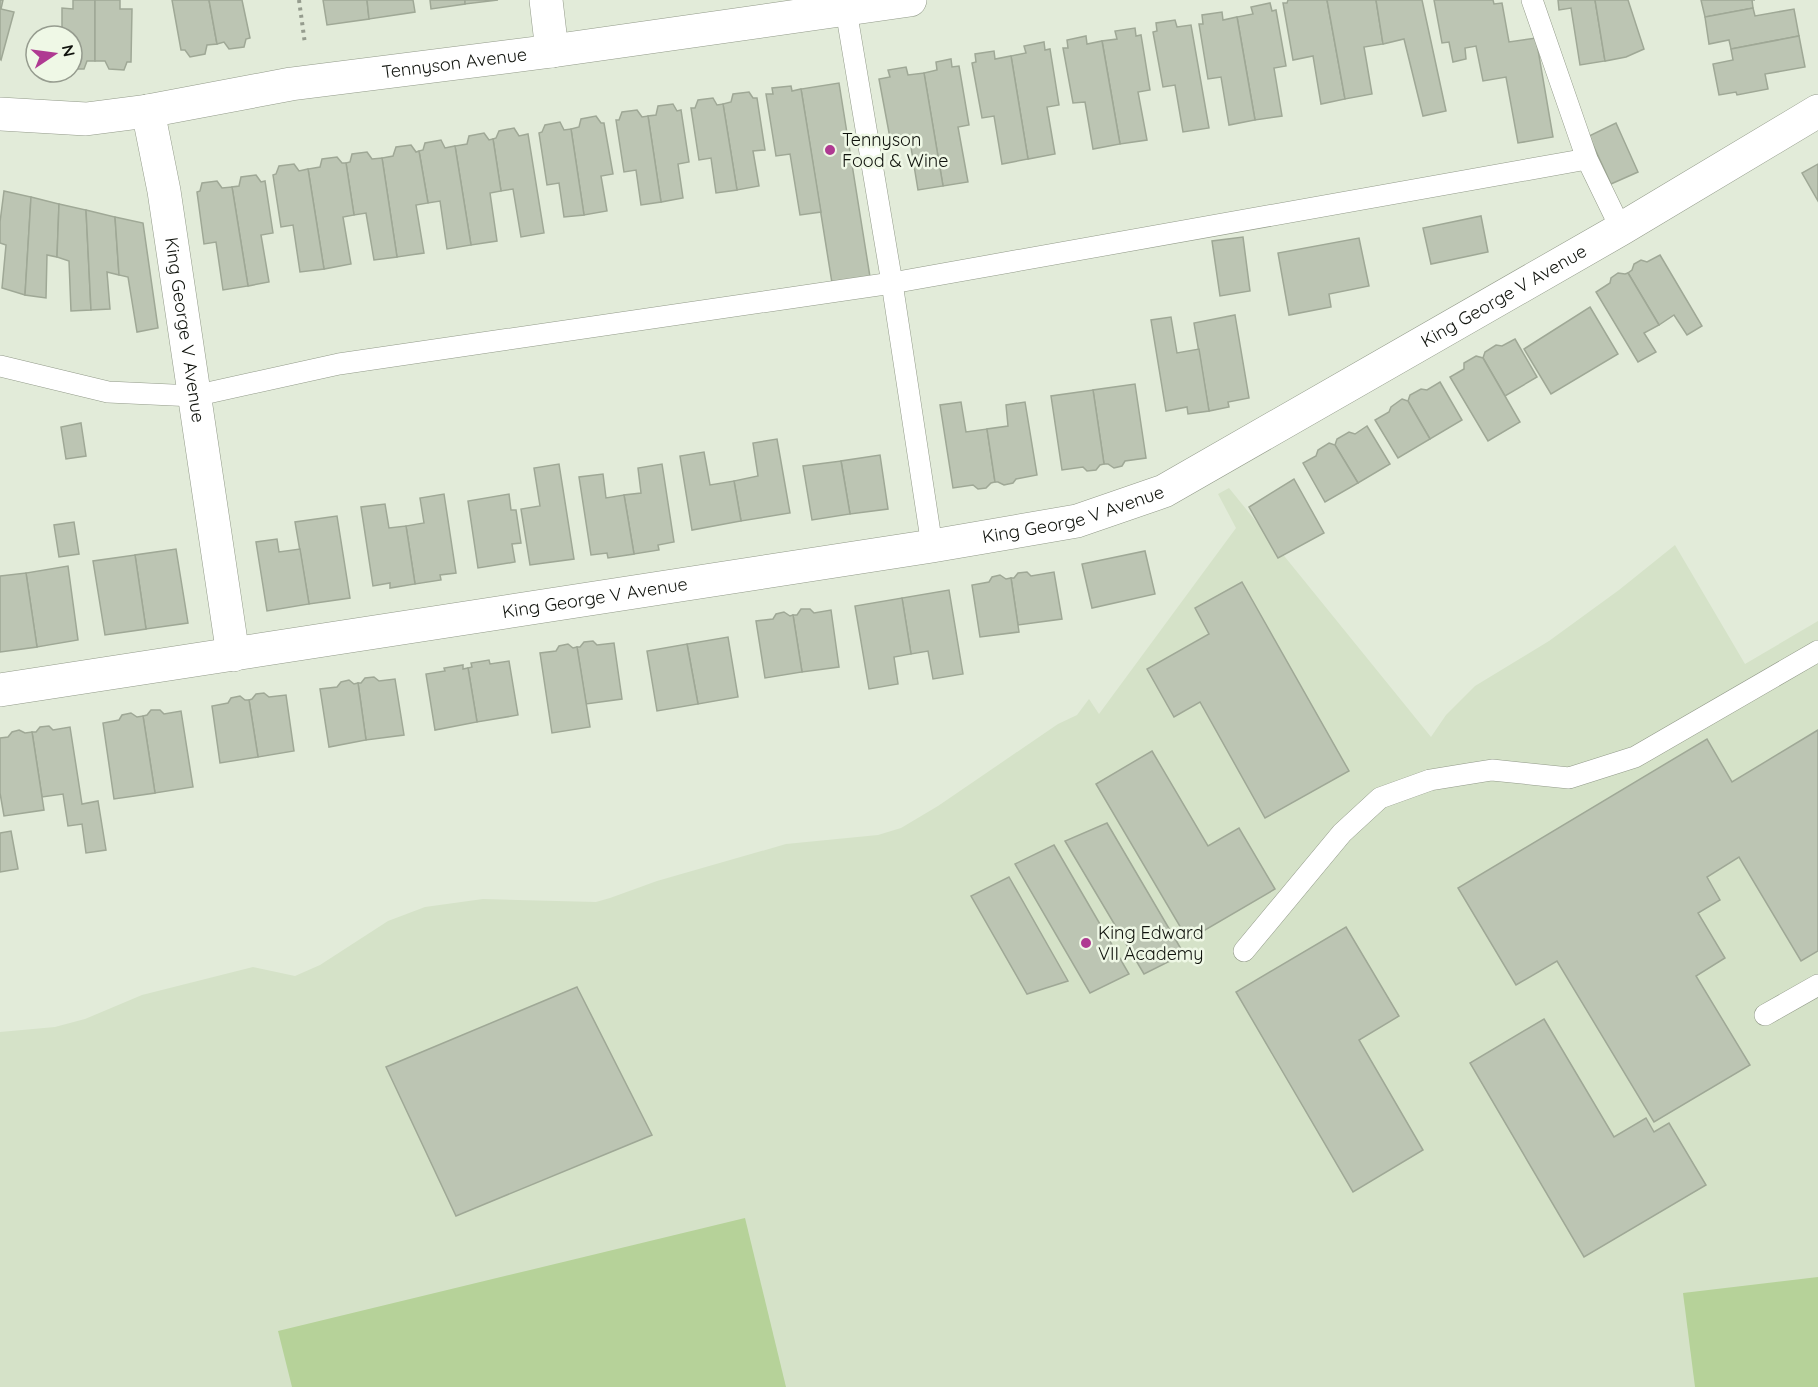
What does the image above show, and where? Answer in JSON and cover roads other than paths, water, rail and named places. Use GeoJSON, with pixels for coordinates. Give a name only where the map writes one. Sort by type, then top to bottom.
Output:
{"type":"FeatureCollection","features":[{"type":"Feature","properties":{"kind":"street"},"geometry":{"type":"LineString","coordinates":[[546,0],[552,51]]}},
{"type":"Feature","properties":{"kind":"street","name":"Tennyson Avenue"},"geometry":{"type":"LineString","coordinates":[[0,114],[87,119],[148,111],[310,81],[552,51],[910,0]]}},
{"type":"Feature","properties":{"kind":"street","name":"King George V Avenue"},"geometry":{"type":"LineString","coordinates":[[148,111],[164,190],[233,655]]}},
{"type":"Feature","properties":{"kind":"street","name":"King George V Avenue"},"geometry":{"type":"LineString","coordinates":[[0,690],[932,546],[1077,521],[1164,491],[1621,228],[1818,111]]}},
{"type":"Feature","properties":{"kind":"lane"},"geometry":{"type":"LineString","coordinates":[[1532,0],[1587,159],[1621,228]]}},
{"type":"Feature","properties":{"kind":"lane"},"geometry":{"type":"LineString","coordinates":[[846,10],[892,283],[932,546]]}},
{"type":"Feature","properties":{"kind":"lane"},"geometry":{"type":"LineString","coordinates":[[0,366],[108,392],[194,396],[339,364],[892,283],[1587,159]]}},
{"type":"Feature","properties":{"kind":"lane"},"geometry":{"type":"LineString","coordinates":[[1244,951],[1342,833],[1380,798],[1430,780],[1492,770],[1569,778],[1635,757],[1818,651]]}},
{"type":"Feature","properties":{"kind":"lane"},"geometry":{"type":"LineString","coordinates":[[1765,1015],[1818,985]]}},
{"type":"Feature","properties":{"kind":"place","name":"Tennyson Food & Wine"},"geometry":{"type":"Point","coordinates":[830,150]}},
{"type":"Feature","properties":{"kind":"place","name":"King Edward VII Academy"},"geometry":{"type":"Point","coordinates":[1086,943]}}]}
